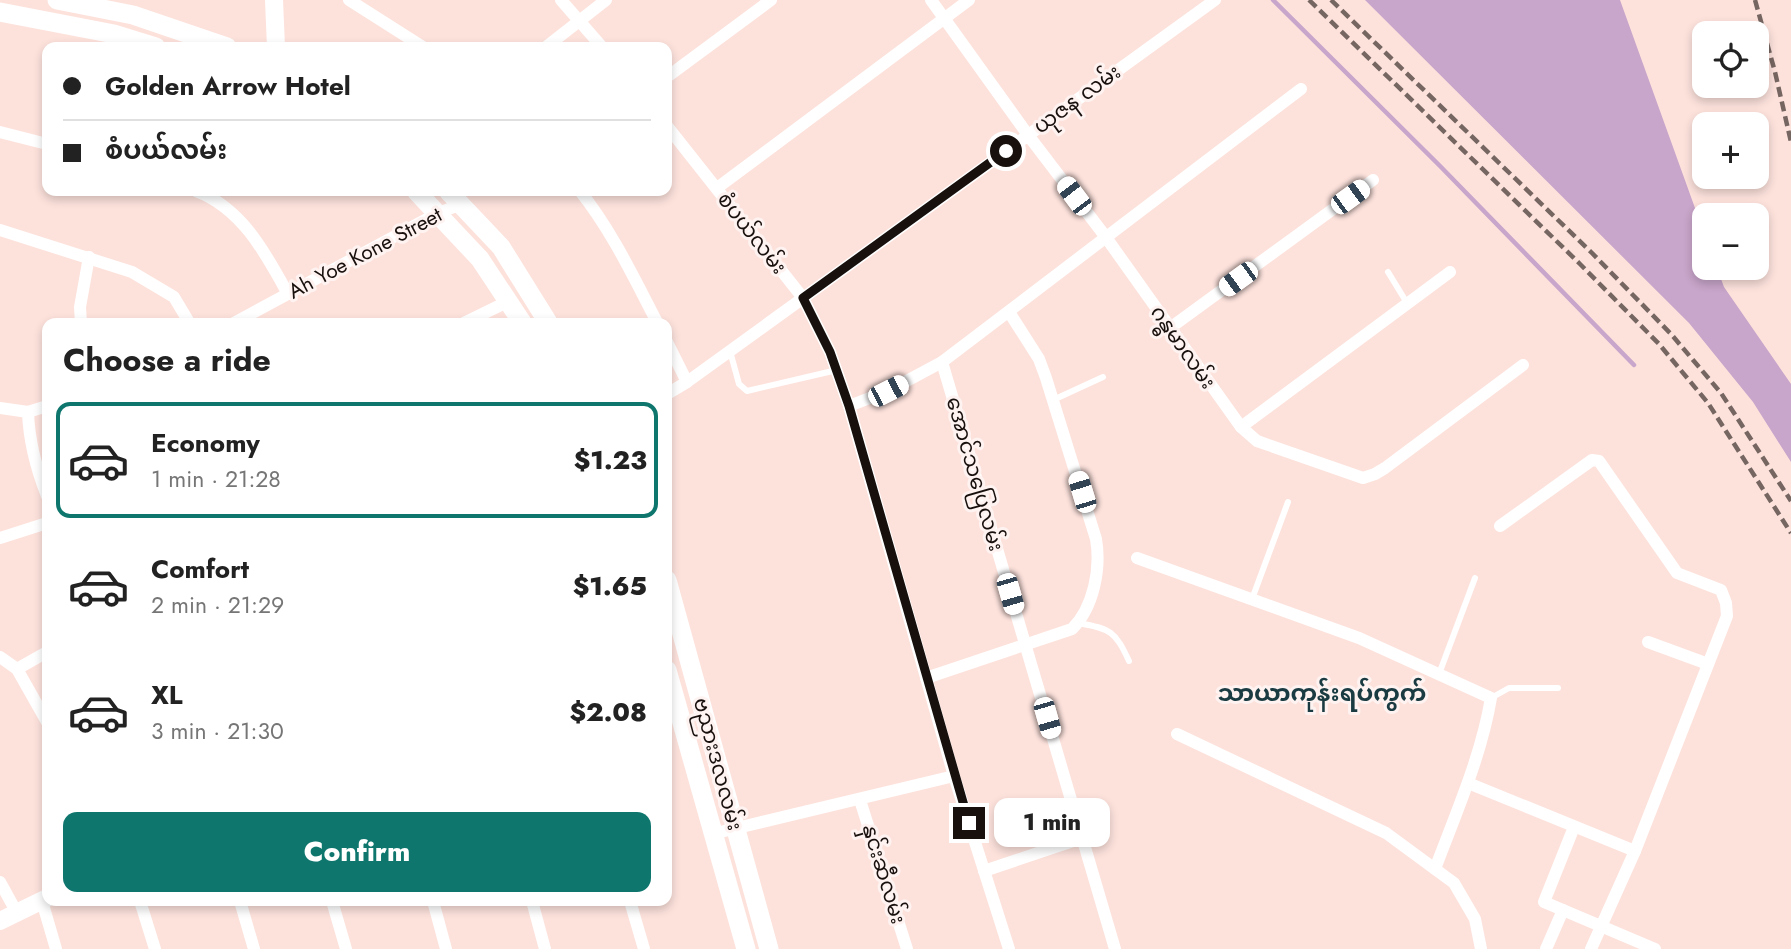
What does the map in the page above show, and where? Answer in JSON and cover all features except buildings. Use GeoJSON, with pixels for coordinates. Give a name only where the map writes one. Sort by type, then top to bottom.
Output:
{"type":"FeatureCollection","features":[{"type":"Feature","properties":{"kind":"main road"},"geometry":{"type":"LineString","coordinates":[[57,0],[133,15],[213,42]]}},
{"type":"Feature","properties":{"kind":"main road"},"geometry":{"type":"LineString","coordinates":[[0,12],[114,34],[140,42]]}},
{"type":"Feature","properties":{"kind":"main road"},"geometry":{"type":"LineString","coordinates":[[421,196],[480,259],[520,318]]}},
{"type":"Feature","properties":{"kind":"main road"},"geometry":{"type":"LineString","coordinates":[[455,197],[501,247],[545,318]]}},
{"type":"Feature","properties":{"kind":"main road","name":"ဗညားဒလလမ်း"},"geometry":{"type":"LineString","coordinates":[[672,598],[769,949]]}},
{"type":"Feature","properties":{"kind":"main road","name":"ဗညားဒလလမ်း"},"geometry":{"type":"LineString","coordinates":[[672,688],[746,949]]}},
{"type":"Feature","properties":{"kind":"street"},"geometry":{"type":"LineString","coordinates":[[274,0],[276,42]]}},
{"type":"Feature","properties":{"kind":"street"},"geometry":{"type":"LineString","coordinates":[[349,0],[415,42]]}},
{"type":"Feature","properties":{"kind":"street"},"geometry":{"type":"LineString","coordinates":[[561,0],[598,42]]}},
{"type":"Feature","properties":{"kind":"street"},"geometry":{"type":"LineString","coordinates":[[552,42],[606,0]]}},
{"type":"Feature","properties":{"kind":"street"},"geometry":{"type":"LineString","coordinates":[[672,73],[771,0]]}},
{"type":"Feature","properties":{"kind":"street","name":"ဂန္ဓမာလမ်း"},"geometry":{"type":"LineString","coordinates":[[931,0],[1105,236],[1241,427],[1258,441],[1363,478],[1385,468],[1523,365]]}},
{"type":"Feature","properties":{"kind":"street"},"geometry":{"type":"LineString","coordinates":[[718,188],[969,0]]}},
{"type":"Feature","properties":{"kind":"street","name":"ယုဇန လမ်း"},"geometry":{"type":"LineString","coordinates":[[672,391],[1215,0]]}},
{"type":"Feature","properties":{"kind":"street"},"geometry":{"type":"LineString","coordinates":[[849,406],[888,391],[942,362],[1301,89]]}},
{"type":"Feature","properties":{"kind":"street"},"geometry":{"type":"LineString","coordinates":[[0,132],[42,143]]}},
{"type":"Feature","properties":{"kind":"street","name":"စံပယ်လမ်း"},"geometry":{"type":"LineString","coordinates":[[672,132],[803,298],[837,370],[954,776],[1009,949]]}},
{"type":"Feature","properties":{"kind":"street"},"geometry":{"type":"LineString","coordinates":[[1170,328],[1373,180]]}},
{"type":"Feature","properties":{"kind":"street"},"geometry":{"type":"LineString","coordinates":[[204,196],[238,218],[265,251],[288,294]]}},
{"type":"Feature","properties":{"kind":"street"},"geometry":{"type":"LineString","coordinates":[[584,196],[596,210],[623,255],[655,318]]}},
{"type":"Feature","properties":{"kind":"street","name":"Ah Yoe Kone Street"},"geometry":{"type":"LineString","coordinates":[[243,318],[438,213],[455,197]]}},
{"type":"Feature","properties":{"kind":"street"},"geometry":{"type":"LineString","coordinates":[[0,230],[132,272],[174,297],[186,318]]}},
{"type":"Feature","properties":{"kind":"street"},"geometry":{"type":"LineString","coordinates":[[80,318],[89,257]]}},
{"type":"Feature","properties":{"kind":"street"},"geometry":{"type":"LineString","coordinates":[[1241,427],[1450,272]]}},
{"type":"Feature","properties":{"kind":"street"},"geometry":{"type":"LineString","coordinates":[[474,318],[509,300]]}},
{"type":"Feature","properties":{"kind":"street"},"geometry":{"type":"LineString","coordinates":[[926,678],[1075,626],[1091,595],[1100,559],[1054,400],[1039,359],[1009,312]]}},
{"type":"Feature","properties":{"kind":"street"},"geometry":{"type":"LineString","coordinates":[[672,352],[687,382]]}},
{"type":"Feature","properties":{"kind":"street","name":"အောင်သပြေလမ်း"},"geometry":{"type":"LineString","coordinates":[[942,362],[1115,949]]}},
{"type":"Feature","properties":{"kind":"street"},"geometry":{"type":"LineString","coordinates":[[0,408],[28,412],[42,408]]}},
{"type":"Feature","properties":{"kind":"street"},"geometry":{"type":"LineString","coordinates":[[28,412],[29,440],[42,484]]}},
{"type":"Feature","properties":{"kind":"street"},"geometry":{"type":"LineString","coordinates":[[1500,526],[1592,460],[1599,461],[1677,573],[1721,590],[1724,596],[1727,617],[1634,851],[1591,949]]}},
{"type":"Feature","properties":{"kind":"street"},"geometry":{"type":"LineString","coordinates":[[0,538],[42,525]]}},
{"type":"Feature","properties":{"kind":"street"},"geometry":{"type":"LineString","coordinates":[[1137,558],[1359,638],[1491,698],[1468,783],[1435,869]]}},
{"type":"Feature","properties":{"kind":"street"},"geometry":{"type":"LineString","coordinates":[[1647,642],[1709,664]]}},
{"type":"Feature","properties":{"kind":"street"},"geometry":{"type":"LineString","coordinates":[[17,668],[42,655]]}},
{"type":"Feature","properties":{"kind":"street"},"geometry":{"type":"LineString","coordinates":[[0,657],[17,668],[42,713]]}},
{"type":"Feature","properties":{"kind":"street"},"geometry":{"type":"LineString","coordinates":[[1177,734],[1386,833],[1454,883],[1475,919],[1481,949]]}},
{"type":"Feature","properties":{"kind":"street"},"geometry":{"type":"LineString","coordinates":[[712,834],[736,826],[860,800],[954,776]]}},
{"type":"Feature","properties":{"kind":"street"},"geometry":{"type":"LineString","coordinates":[[1468,783],[1634,851]]}},
{"type":"Feature","properties":{"kind":"street","name":"နှင်းဆီလမ်း"},"geometry":{"type":"LineString","coordinates":[[860,800],[907,949]]}},
{"type":"Feature","properties":{"kind":"street"},"geometry":{"type":"LineString","coordinates":[[1574,827],[1543,899],[1546,904],[1601,926],[1622,943],[1655,949]]}},
{"type":"Feature","properties":{"kind":"street"},"geometry":{"type":"LineString","coordinates":[[984,871],[1082,838]]}},
{"type":"Feature","properties":{"kind":"street"},"geometry":{"type":"LineString","coordinates":[[0,882],[17,913]]}},
{"type":"Feature","properties":{"kind":"street"},"geometry":{"type":"LineString","coordinates":[[0,921],[42,901]]}},
{"type":"Feature","properties":{"kind":"street"},"geometry":{"type":"LineString","coordinates":[[45,906],[56,949]]}},
{"type":"Feature","properties":{"kind":"street"},"geometry":{"type":"LineString","coordinates":[[142,906],[155,949]]}},
{"type":"Feature","properties":{"kind":"street"},"geometry":{"type":"LineString","coordinates":[[241,906],[254,949]]}},
{"type":"Feature","properties":{"kind":"street"},"geometry":{"type":"LineString","coordinates":[[333,906],[346,949]]}},
{"type":"Feature","properties":{"kind":"street"},"geometry":{"type":"LineString","coordinates":[[434,906],[446,949]]}},
{"type":"Feature","properties":{"kind":"street"},"geometry":{"type":"LineString","coordinates":[[533,906],[545,949]]}},
{"type":"Feature","properties":{"kind":"street"},"geometry":{"type":"LineString","coordinates":[[631,906],[644,949]]}},
{"type":"Feature","properties":{"kind":"street"},"geometry":{"type":"LineString","coordinates":[[1546,949],[1563,910]]}},
{"type":"Feature","properties":{"kind":"lane"},"geometry":{"type":"LineString","coordinates":[[1388,272],[1408,304]]}},
{"type":"Feature","properties":{"kind":"lane"},"geometry":{"type":"LineString","coordinates":[[730,351],[739,384],[747,391],[837,370]]}},
{"type":"Feature","properties":{"kind":"lane"},"geometry":{"type":"LineString","coordinates":[[1054,400],[1103,377]]}},
{"type":"Feature","properties":{"kind":"lane"},"geometry":{"type":"LineString","coordinates":[[1252,599],[1288,502]]}},
{"type":"Feature","properties":{"kind":"lane"},"geometry":{"type":"LineString","coordinates":[[1439,674],[1475,578]]}},
{"type":"Feature","properties":{"kind":"lane"},"geometry":{"type":"LineString","coordinates":[[1075,626],[1105,628],[1118,637],[1129,661]]}},
{"type":"Feature","properties":{"kind":"lane"},"geometry":{"type":"LineString","coordinates":[[1491,698],[1509,688],[1558,688]]}},
{"type":"Feature","properties":{"kind":"shaded area"},"geometry":{"type":"Polygon","coordinates":[[[1365,0],[1620,0],[1693,203],[1692,280],[1721,280],[1791,384],[1791,462],[1753,402],[1689,323],[1365,0]]]}},
{"type":"Feature","properties":{"kind":"waterway"},"geometry":{"type":"LineString","coordinates":[[1273,0],[1634,365]]}},
{"type":"Feature","properties":{"kind":"railway"},"geometry":{"type":"LineString","coordinates":[[1309,0],[1659,344],[1708,403],[1791,533]]}},
{"type":"Feature","properties":{"kind":"railway"},"geometry":{"type":"LineString","coordinates":[[1331,0],[1592,253],[1671,334],[1721,393],[1791,501]]}},
{"type":"Feature","properties":{"kind":"railway"},"geometry":{"type":"LineString","coordinates":[[1755,0],[1791,142]]}},
{"type":"Feature","properties":{"kind":"district","name":"သာယာကုန်းရပ်ကွက်"},"geometry":{"type":"Point","coordinates":[1322,693]}},
{"type":"Feature","properties":{"kind":"route"},"geometry":{"type":"LineString","coordinates":[[969,823],[849,406],[830,352],[803,298],[1006,151]]}}]}
